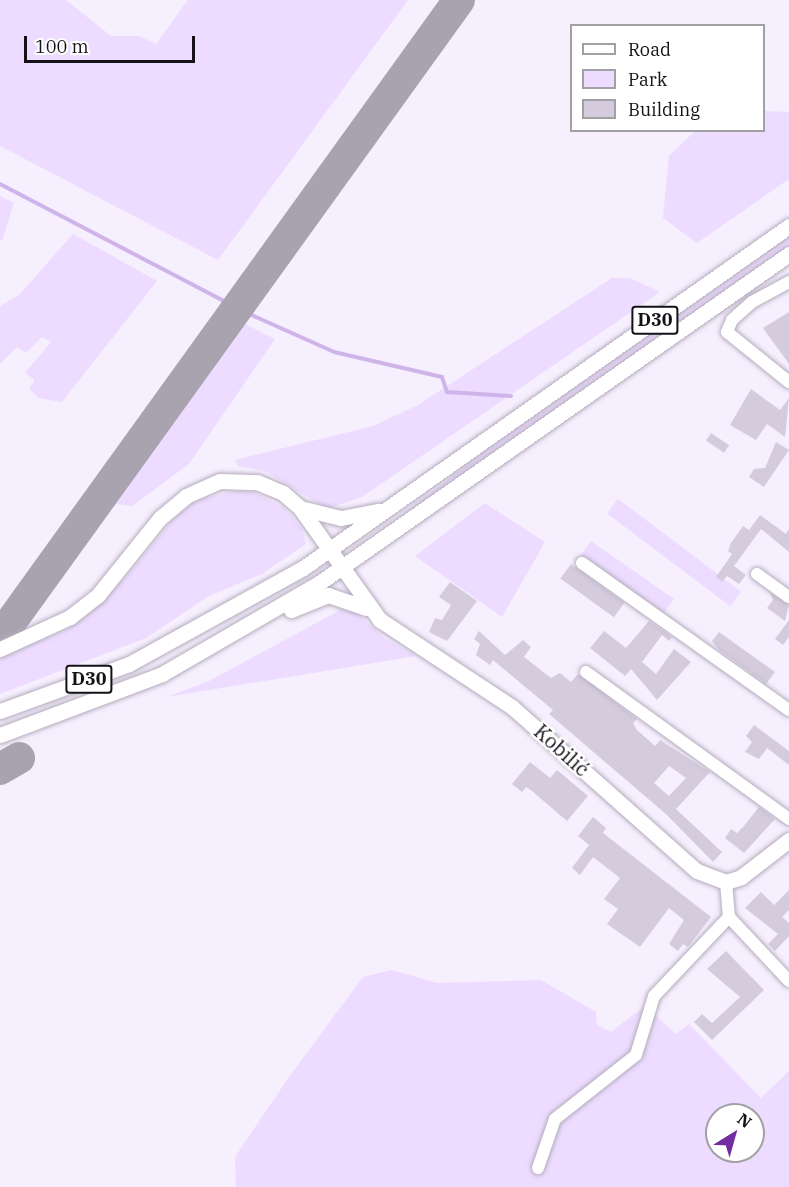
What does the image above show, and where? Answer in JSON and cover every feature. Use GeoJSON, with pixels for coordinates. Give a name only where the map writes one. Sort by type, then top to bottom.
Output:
{"type":"FeatureCollection","features":[{"type":"Feature","properties":{"kind":"main road","name":"D30"},"geometry":{"type":"LineString","coordinates":[[0,711],[176,642],[329,550],[789,226]]}},
{"type":"Feature","properties":{"kind":"main road","name":"D30"},"geometry":{"type":"LineString","coordinates":[[0,735],[162,674],[341,568],[789,254]]}},
{"type":"Feature","properties":{"kind":"main road"},"geometry":{"type":"LineString","coordinates":[[0,648],[70,617],[98,595],[160,518],[186,496],[220,481],[244,480],[272,486],[300,508],[342,518],[390,507]]}},
{"type":"Feature","properties":{"kind":"main road","name":"Kobilić"},"geometry":{"type":"LineString","coordinates":[[300,508],[372,613],[512,707],[678,856],[711,879],[726,882]]}},
{"type":"Feature","properties":{"kind":"main road"},"geometry":{"type":"LineString","coordinates":[[204,650],[328,595],[348,599],[372,613]]}},
{"type":"Feature","properties":{"kind":"main road"},"geometry":{"type":"LineString","coordinates":[[726,882],[754,870],[789,840]]}},
{"type":"Feature","properties":{"kind":"street"},"geometry":{"type":"LineString","coordinates":[[789,282],[752,302],[732,320],[727,332],[789,382]]}},
{"type":"Feature","properties":{"kind":"street"},"geometry":{"type":"LineString","coordinates":[[582,563],[789,710]]}},
{"type":"Feature","properties":{"kind":"street"},"geometry":{"type":"LineString","coordinates":[[757,574],[789,597]]}},
{"type":"Feature","properties":{"kind":"street"},"geometry":{"type":"LineString","coordinates":[[586,672],[789,819]]}},
{"type":"Feature","properties":{"kind":"street"},"geometry":{"type":"LineString","coordinates":[[726,882],[729,917],[789,981]]}},
{"type":"Feature","properties":{"kind":"street"},"geometry":{"type":"LineString","coordinates":[[538,1168],[555,1119],[636,1055],[654,996],[729,917]]}},
{"type":"Feature","properties":{"kind":"green space"},"geometry":{"type":"Polygon","coordinates":[[[0,0],[66,0],[111,36],[139,36],[156,44],[188,0],[408,0],[218,260],[0,146],[0,0]]]}},
{"type":"Feature","properties":{"kind":"green space"},"geometry":{"type":"Polygon","coordinates":[[[765,111],[789,112],[789,179],[697,243],[663,218],[669,156],[694,132],[765,132],[765,111]]]}},
{"type":"Feature","properties":{"kind":"green space"},"geometry":{"type":"Polygon","coordinates":[[[0,196],[14,203],[2,241],[0,240],[0,196]]]}},
{"type":"Feature","properties":{"kind":"green space"},"geometry":{"type":"Polygon","coordinates":[[[73,234],[157,281],[62,402],[39,398],[29,389],[35,380],[25,373],[51,342],[42,337],[26,353],[17,347],[0,364],[0,306],[19,295],[73,234]]]}},
{"type":"Feature","properties":{"kind":"green space"},"geometry":{"type":"Polygon","coordinates":[[[789,235],[789,246],[367,543],[503,436],[789,235]]]}},
{"type":"Feature","properties":{"kind":"green space"},"geometry":{"type":"Polygon","coordinates":[[[612,278],[630,278],[660,292],[362,497],[327,509],[265,471],[238,466],[235,460],[373,426],[418,405],[612,278]]]}},
{"type":"Feature","properties":{"kind":"green space"},"geometry":{"type":"Polygon","coordinates":[[[239,321],[275,339],[189,464],[132,506],[109,503],[239,321]]]}},
{"type":"Feature","properties":{"kind":"green space"},"geometry":{"type":"Polygon","coordinates":[[[235,491],[253,492],[283,507],[302,528],[306,544],[262,574],[209,596],[146,638],[0,694],[0,656],[60,633],[79,621],[124,579],[175,517],[196,500],[235,491]]]}},
{"type":"Feature","properties":{"kind":"green space"},"geometry":{"type":"Polygon","coordinates":[[[618,499],[741,592],[730,606],[607,513],[618,499]]]}},
{"type":"Feature","properties":{"kind":"green space"},"geometry":{"type":"Polygon","coordinates":[[[485,503],[545,542],[502,617],[415,556],[485,503]]]}},
{"type":"Feature","properties":{"kind":"green space"},"geometry":{"type":"Polygon","coordinates":[[[591,541],[674,599],[663,614],[580,557],[591,541]]]}},
{"type":"Feature","properties":{"kind":"green space"},"geometry":{"type":"Polygon","coordinates":[[[344,608],[352,608],[384,638],[416,656],[167,697],[209,681],[344,608]]]}},
{"type":"Feature","properties":{"kind":"green space"},"geometry":{"type":"Polygon","coordinates":[[[392,970],[437,983],[541,980],[596,1012],[597,1025],[611,1032],[645,1006],[676,1034],[689,1024],[761,1098],[789,1071],[789,1187],[236,1187],[235,1157],[289,1077],[363,977],[392,970]]]}},
{"type":"Feature","properties":{"kind":"building"},"geometry":{"type":"Polygon","coordinates":[[[789,312],[789,364],[763,328],[789,312]]]}},
{"type":"Feature","properties":{"kind":"building"},"geometry":{"type":"Polygon","coordinates":[[[751,389],[780,410],[789,398],[785,437],[767,424],[756,440],[730,425],[751,389]]]}},
{"type":"Feature","properties":{"kind":"building"},"geometry":{"type":"Polygon","coordinates":[[[711,433],[729,445],[724,453],[706,440],[711,433]]]}},
{"type":"Feature","properties":{"kind":"building"},"geometry":{"type":"Polygon","coordinates":[[[776,442],[789,450],[764,487],[749,477],[754,469],[765,468],[776,442]]]}},
{"type":"Feature","properties":{"kind":"building"},"geometry":{"type":"Polygon","coordinates":[[[760,515],[786,534],[789,529],[789,552],[761,529],[734,566],[746,575],[739,584],[727,576],[722,582],[716,577],[732,554],[728,551],[731,543],[743,526],[749,530],[760,515]]]}},
{"type":"Feature","properties":{"kind":"building"},"geometry":{"type":"Polygon","coordinates":[[[571,564],[624,603],[614,617],[560,579],[571,564]]]}},
{"type":"Feature","properties":{"kind":"building"},"geometry":{"type":"Polygon","coordinates":[[[450,582],[477,601],[447,641],[429,632],[435,618],[442,620],[451,605],[439,597],[450,582]]]}},
{"type":"Feature","properties":{"kind":"building"},"geometry":{"type":"Polygon","coordinates":[[[770,593],[789,605],[785,621],[767,608],[773,600],[770,593]]]}},
{"type":"Feature","properties":{"kind":"building"},"geometry":{"type":"Polygon","coordinates":[[[789,620],[789,637],[783,645],[775,639],[789,620]]]}},
{"type":"Feature","properties":{"kind":"building"},"geometry":{"type":"Polygon","coordinates":[[[649,621],[672,637],[669,641],[662,635],[642,662],[656,674],[674,649],[691,662],[657,700],[631,669],[625,676],[590,648],[604,631],[626,648],[649,621]]]}},
{"type":"Feature","properties":{"kind":"building"},"geometry":{"type":"Polygon","coordinates":[[[479,631],[505,655],[523,640],[531,647],[524,657],[551,678],[560,673],[571,682],[578,674],[637,719],[633,723],[637,730],[655,746],[660,740],[710,772],[676,809],[722,852],[713,862],[667,815],[549,714],[553,710],[493,660],[490,665],[476,655],[480,644],[474,639],[479,631]],[[669,766],[654,783],[669,796],[686,778],[669,766]]]}},
{"type":"Feature","properties":{"kind":"building"},"geometry":{"type":"Polygon","coordinates":[[[719,632],[775,672],[766,684],[718,649],[712,641],[719,632]]]}},
{"type":"Feature","properties":{"kind":"building"},"geometry":{"type":"Polygon","coordinates":[[[754,725],[789,751],[789,765],[767,748],[759,759],[745,752],[752,742],[746,736],[754,725]]]}},
{"type":"Feature","properties":{"kind":"building"},"geometry":{"type":"Polygon","coordinates":[[[530,762],[550,778],[557,770],[588,796],[567,821],[532,791],[526,787],[522,792],[512,784],[530,762]]]}},
{"type":"Feature","properties":{"kind":"building"},"geometry":{"type":"Polygon","coordinates":[[[759,807],[775,819],[744,853],[725,838],[731,829],[737,833],[759,807]]]}},
{"type":"Feature","properties":{"kind":"building"},"geometry":{"type":"Polygon","coordinates":[[[593,817],[606,828],[603,833],[711,917],[688,947],[683,944],[678,951],[669,944],[684,920],[669,908],[640,947],[607,924],[618,909],[604,899],[620,878],[593,857],[580,875],[572,868],[589,845],[578,836],[593,817]]]}},
{"type":"Feature","properties":{"kind":"building"},"geometry":{"type":"Polygon","coordinates":[[[789,890],[789,910],[782,917],[789,923],[789,936],[775,951],[768,944],[778,934],[745,908],[761,892],[774,905],[789,890]]]}},
{"type":"Feature","properties":{"kind":"building"},"geometry":{"type":"Polygon","coordinates":[[[726,951],[764,990],[712,1040],[694,1022],[702,1014],[712,1023],[740,997],[707,969],[726,951]]]}},
{"type":"Feature","properties":{"kind":"waterway"},"geometry":{"type":"LineString","coordinates":[[0,184],[228,303]]}},
{"type":"Feature","properties":{"kind":"waterway"},"geometry":{"type":"LineString","coordinates":[[247,313],[334,352],[442,377],[447,392],[511,396]]}},
{"type":"Feature","properties":{"kind":"taxiway"},"geometry":{"type":"LineString","coordinates":[[0,637],[459,0]]}},
{"type":"Feature","properties":{"kind":"taxiway"},"geometry":{"type":"LineString","coordinates":[[0,769],[19,758]]}}]}
